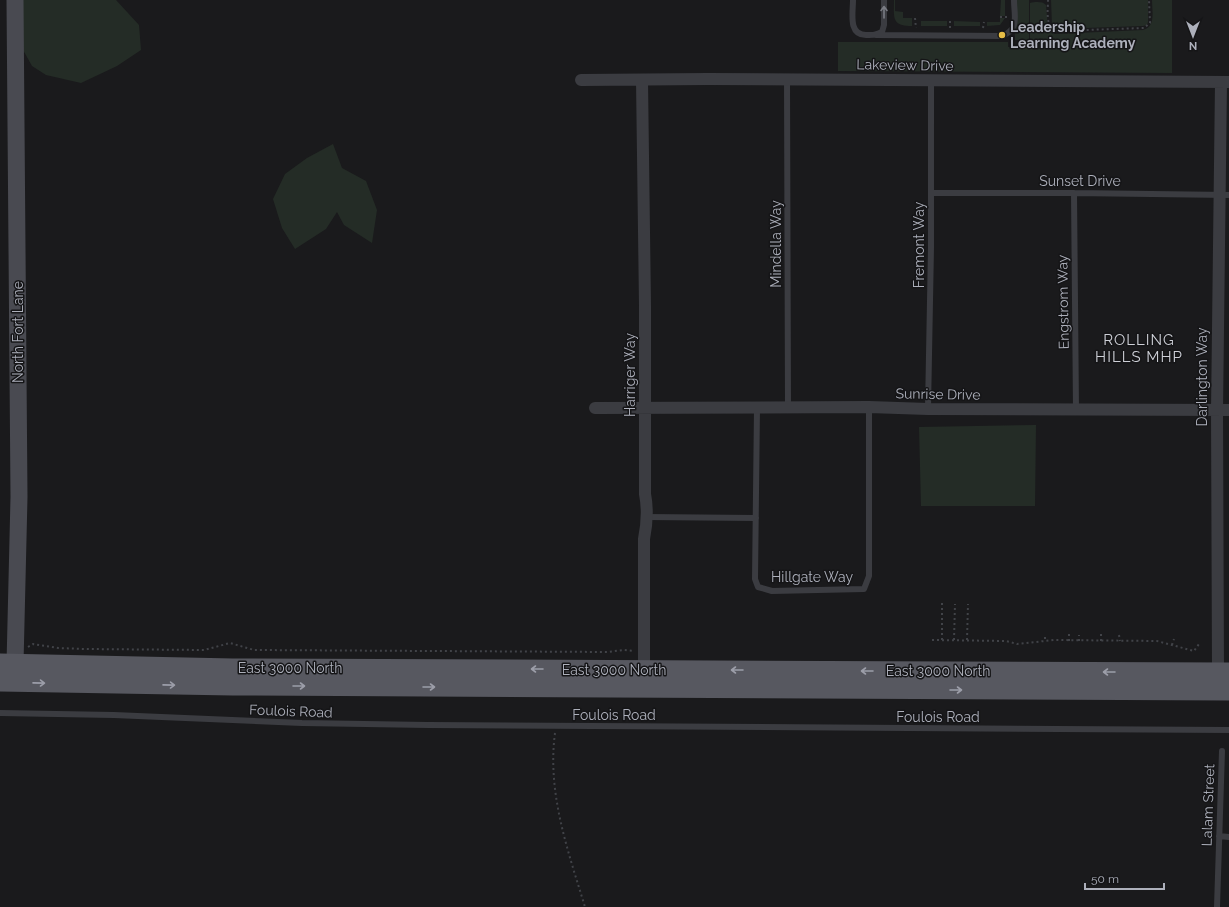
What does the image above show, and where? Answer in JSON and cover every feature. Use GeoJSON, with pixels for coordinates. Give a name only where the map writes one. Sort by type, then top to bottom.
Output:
{"type":"FeatureCollection","features":[{"type":"Feature","properties":{"kind":"main road","name":"East 3000 North"},"geometry":{"type":"LineString","coordinates":[[5,667],[241,668],[640,662],[1224,672]]}},
{"type":"Feature","properties":{"kind":"main road"},"geometry":{"type":"LineString","coordinates":[[1115,691],[1123,684],[1130,683],[1210,681],[1224,672]]}},
{"type":"Feature","properties":{"kind":"main road","name":"East 3000 North"},"geometry":{"type":"LineString","coordinates":[[0,682],[241,686],[1224,691]]}},
{"type":"Feature","properties":{"kind":"street","name":"North Fort Lane"},"geometry":{"type":"LineString","coordinates":[[5,667],[19,497],[15,0]]}},
{"type":"Feature","properties":{"kind":"street","name":"Lakeview Drive"},"geometry":{"type":"LineString","coordinates":[[581,80],[1225,82]]}},
{"type":"Feature","properties":{"kind":"street","name":"Harriger Way"},"geometry":{"type":"LineString","coordinates":[[640,662],[644,539],[646,528],[646,502],[644,494],[646,408],[642,80]]}},
{"type":"Feature","properties":{"kind":"street","name":"Darlington Way"},"geometry":{"type":"LineString","coordinates":[[1224,672],[1217,411],[1224,195],[1225,82]]}},
{"type":"Feature","properties":{"kind":"street","name":"Sunrise Drive"},"geometry":{"type":"LineString","coordinates":[[595,408],[869,407],[928,409],[1229,410]]}},
{"type":"Feature","properties":{"kind":"lane"},"geometry":{"type":"LineString","coordinates":[[853,0],[853,26],[855,32],[861,36],[1002,36],[1010,33],[1015,26],[1014,0]]}},
{"type":"Feature","properties":{"kind":"lane"},"geometry":{"type":"LineString","coordinates":[[876,36],[882,32],[884,25],[884,0]]}},
{"type":"Feature","properties":{"kind":"lane","name":"Mindella Way"},"geometry":{"type":"LineString","coordinates":[[787,80],[788,408]]}},
{"type":"Feature","properties":{"kind":"lane","name":"Fremont Way"},"geometry":{"type":"LineString","coordinates":[[928,409],[931,81]]}},
{"type":"Feature","properties":{"kind":"lane","name":"Sunset Drive"},"geometry":{"type":"LineString","coordinates":[[931,193],[1224,195]]}},
{"type":"Feature","properties":{"kind":"lane","name":"Engstrom Way"},"geometry":{"type":"LineString","coordinates":[[1074,193],[1076,410]]}},
{"type":"Feature","properties":{"kind":"lane","name":"Hillgate Way"},"geometry":{"type":"LineString","coordinates":[[757,408],[755,579],[758,587],[772,591],[864,589],[868,576],[869,407]]}},
{"type":"Feature","properties":{"kind":"lane"},"geometry":{"type":"LineString","coordinates":[[646,517],[756,518]]}},
{"type":"Feature","properties":{"kind":"lane","name":"Foulois Road"},"geometry":{"type":"LineString","coordinates":[[0,713],[100,715],[309,724],[1229,730]]}},
{"type":"Feature","properties":{"kind":"lane","name":"Lalam Street"},"geometry":{"type":"LineString","coordinates":[[1217,907],[1222,751]]}},
{"type":"Feature","properties":{"kind":"lane"},"geometry":{"type":"LineString","coordinates":[[1219,836],[1229,837]]}},
{"type":"Feature","properties":{"kind":"path"},"geometry":{"type":"LineString","coordinates":[[1048,0],[1049,26],[1056,31],[1144,28],[1150,23],[1149,0]]}},
{"type":"Feature","properties":{"kind":"path"},"geometry":{"type":"LineString","coordinates":[[1000,17],[1007,17]]}},
{"type":"Feature","properties":{"kind":"path"},"geometry":{"type":"LineString","coordinates":[[916,18],[916,28]]}},
{"type":"Feature","properties":{"kind":"path"},"geometry":{"type":"LineString","coordinates":[[950,21],[950,28]]}},
{"type":"Feature","properties":{"kind":"path"},"geometry":{"type":"LineString","coordinates":[[983,28],[984,22]]}},
{"type":"Feature","properties":{"kind":"path"},"geometry":{"type":"LineString","coordinates":[[942,603],[942,640]]}},
{"type":"Feature","properties":{"kind":"path"},"geometry":{"type":"LineString","coordinates":[[954,640],[955,604]]}},
{"type":"Feature","properties":{"kind":"path"},"geometry":{"type":"LineString","coordinates":[[968,604],[968,640]]}},
{"type":"Feature","properties":{"kind":"path"},"geometry":{"type":"LineString","coordinates":[[1069,634],[1069,640]]}},
{"type":"Feature","properties":{"kind":"path"},"geometry":{"type":"LineString","coordinates":[[1101,634],[1101,640]]}},
{"type":"Feature","properties":{"kind":"path"},"geometry":{"type":"LineString","coordinates":[[1079,635],[1079,640]]}},
{"type":"Feature","properties":{"kind":"path"},"geometry":{"type":"LineString","coordinates":[[1119,635],[1120,640]]}},
{"type":"Feature","properties":{"kind":"path"},"geometry":{"type":"LineString","coordinates":[[1044,637],[1046,641]]}},
{"type":"Feature","properties":{"kind":"path"},"geometry":{"type":"LineString","coordinates":[[932,640],[1006,641],[1018,644],[1069,640],[1157,640],[1194,651],[1199,644]]}},
{"type":"Feature","properties":{"kind":"path"},"geometry":{"type":"LineString","coordinates":[[1172,645],[1174,640]]}},
{"type":"Feature","properties":{"kind":"path"},"geometry":{"type":"LineString","coordinates":[[28,647],[33,644],[58,648],[85,649],[204,650],[230,643],[254,650],[607,652],[624,650],[633,651],[640,662]]}},
{"type":"Feature","properties":{"kind":"path"},"geometry":{"type":"LineString","coordinates":[[556,726],[553,746],[553,777],[562,831],[585,907]]}},
{"type":"Feature","properties":{"kind":"shaded area"},"geometry":{"type":"Polygon","coordinates":[[[23,0],[116,0],[139,25],[141,50],[117,66],[81,83],[46,75],[32,66],[22,48],[23,0]]]}},
{"type":"Feature","properties":{"kind":"shaded area"},"geometry":{"type":"Polygon","coordinates":[[[894,0],[895,11],[903,12],[903,18],[912,18],[912,26],[905,26],[897,22],[894,16],[894,0]]]}},
{"type":"Feature","properties":{"kind":"shaded area"},"geometry":{"type":"Polygon","coordinates":[[[1001,0],[1005,0],[1005,16],[1000,16],[1001,0]]]}},
{"type":"Feature","properties":{"kind":"shaded area"},"geometry":{"type":"Polygon","coordinates":[[[1014,0],[1029,0],[1029,40],[1015,40],[1014,0]]]}},
{"type":"Feature","properties":{"kind":"shaded area"},"geometry":{"type":"Polygon","coordinates":[[[1051,0],[1148,0],[1148,22],[1147,25],[1143,26],[1056,29],[1052,26],[1051,0]]]}},
{"type":"Feature","properties":{"kind":"shaded area"},"geometry":{"type":"Polygon","coordinates":[[[1152,0],[1172,0],[1172,73],[838,71],[838,42],[1008,42],[1008,47],[1018,47],[1018,42],[1030,42],[1030,3],[1040,2],[1046,5],[1048,28],[1055,34],[1143,30],[1150,26],[1152,22],[1152,0]]]}},
{"type":"Feature","properties":{"kind":"shaded area"},"geometry":{"type":"Polygon","coordinates":[[[1000,18],[1005,18],[1000,25],[987,26],[987,22],[1000,22],[1000,18]]]}},
{"type":"Feature","properties":{"kind":"shaded area"},"geometry":{"type":"Polygon","coordinates":[[[921,21],[947,21],[947,26],[921,26],[921,21]]]}},
{"type":"Feature","properties":{"kind":"shaded area"},"geometry":{"type":"Polygon","coordinates":[[[954,21],[980,22],[980,26],[954,26],[954,21]]]}},
{"type":"Feature","properties":{"kind":"shaded area"},"geometry":{"type":"Polygon","coordinates":[[[333,144],[342,168],[366,181],[377,210],[372,243],[344,225],[337,212],[326,229],[295,249],[282,228],[273,199],[285,174],[307,158],[333,144]]]}},
{"type":"Feature","properties":{"kind":"shaded area"},"geometry":{"type":"Polygon","coordinates":[[[1036,425],[1035,506],[921,506],[919,427],[1036,425]]]}},
{"type":"Feature","properties":{"kind":"place","name":"Leadership Learning Academy"},"geometry":{"type":"Point","coordinates":[1002,35]}},
{"type":"Feature","properties":{"kind":"district","name":"ROLLING HILLS MHP"},"geometry":{"type":"Point","coordinates":[1139,348]}}]}
